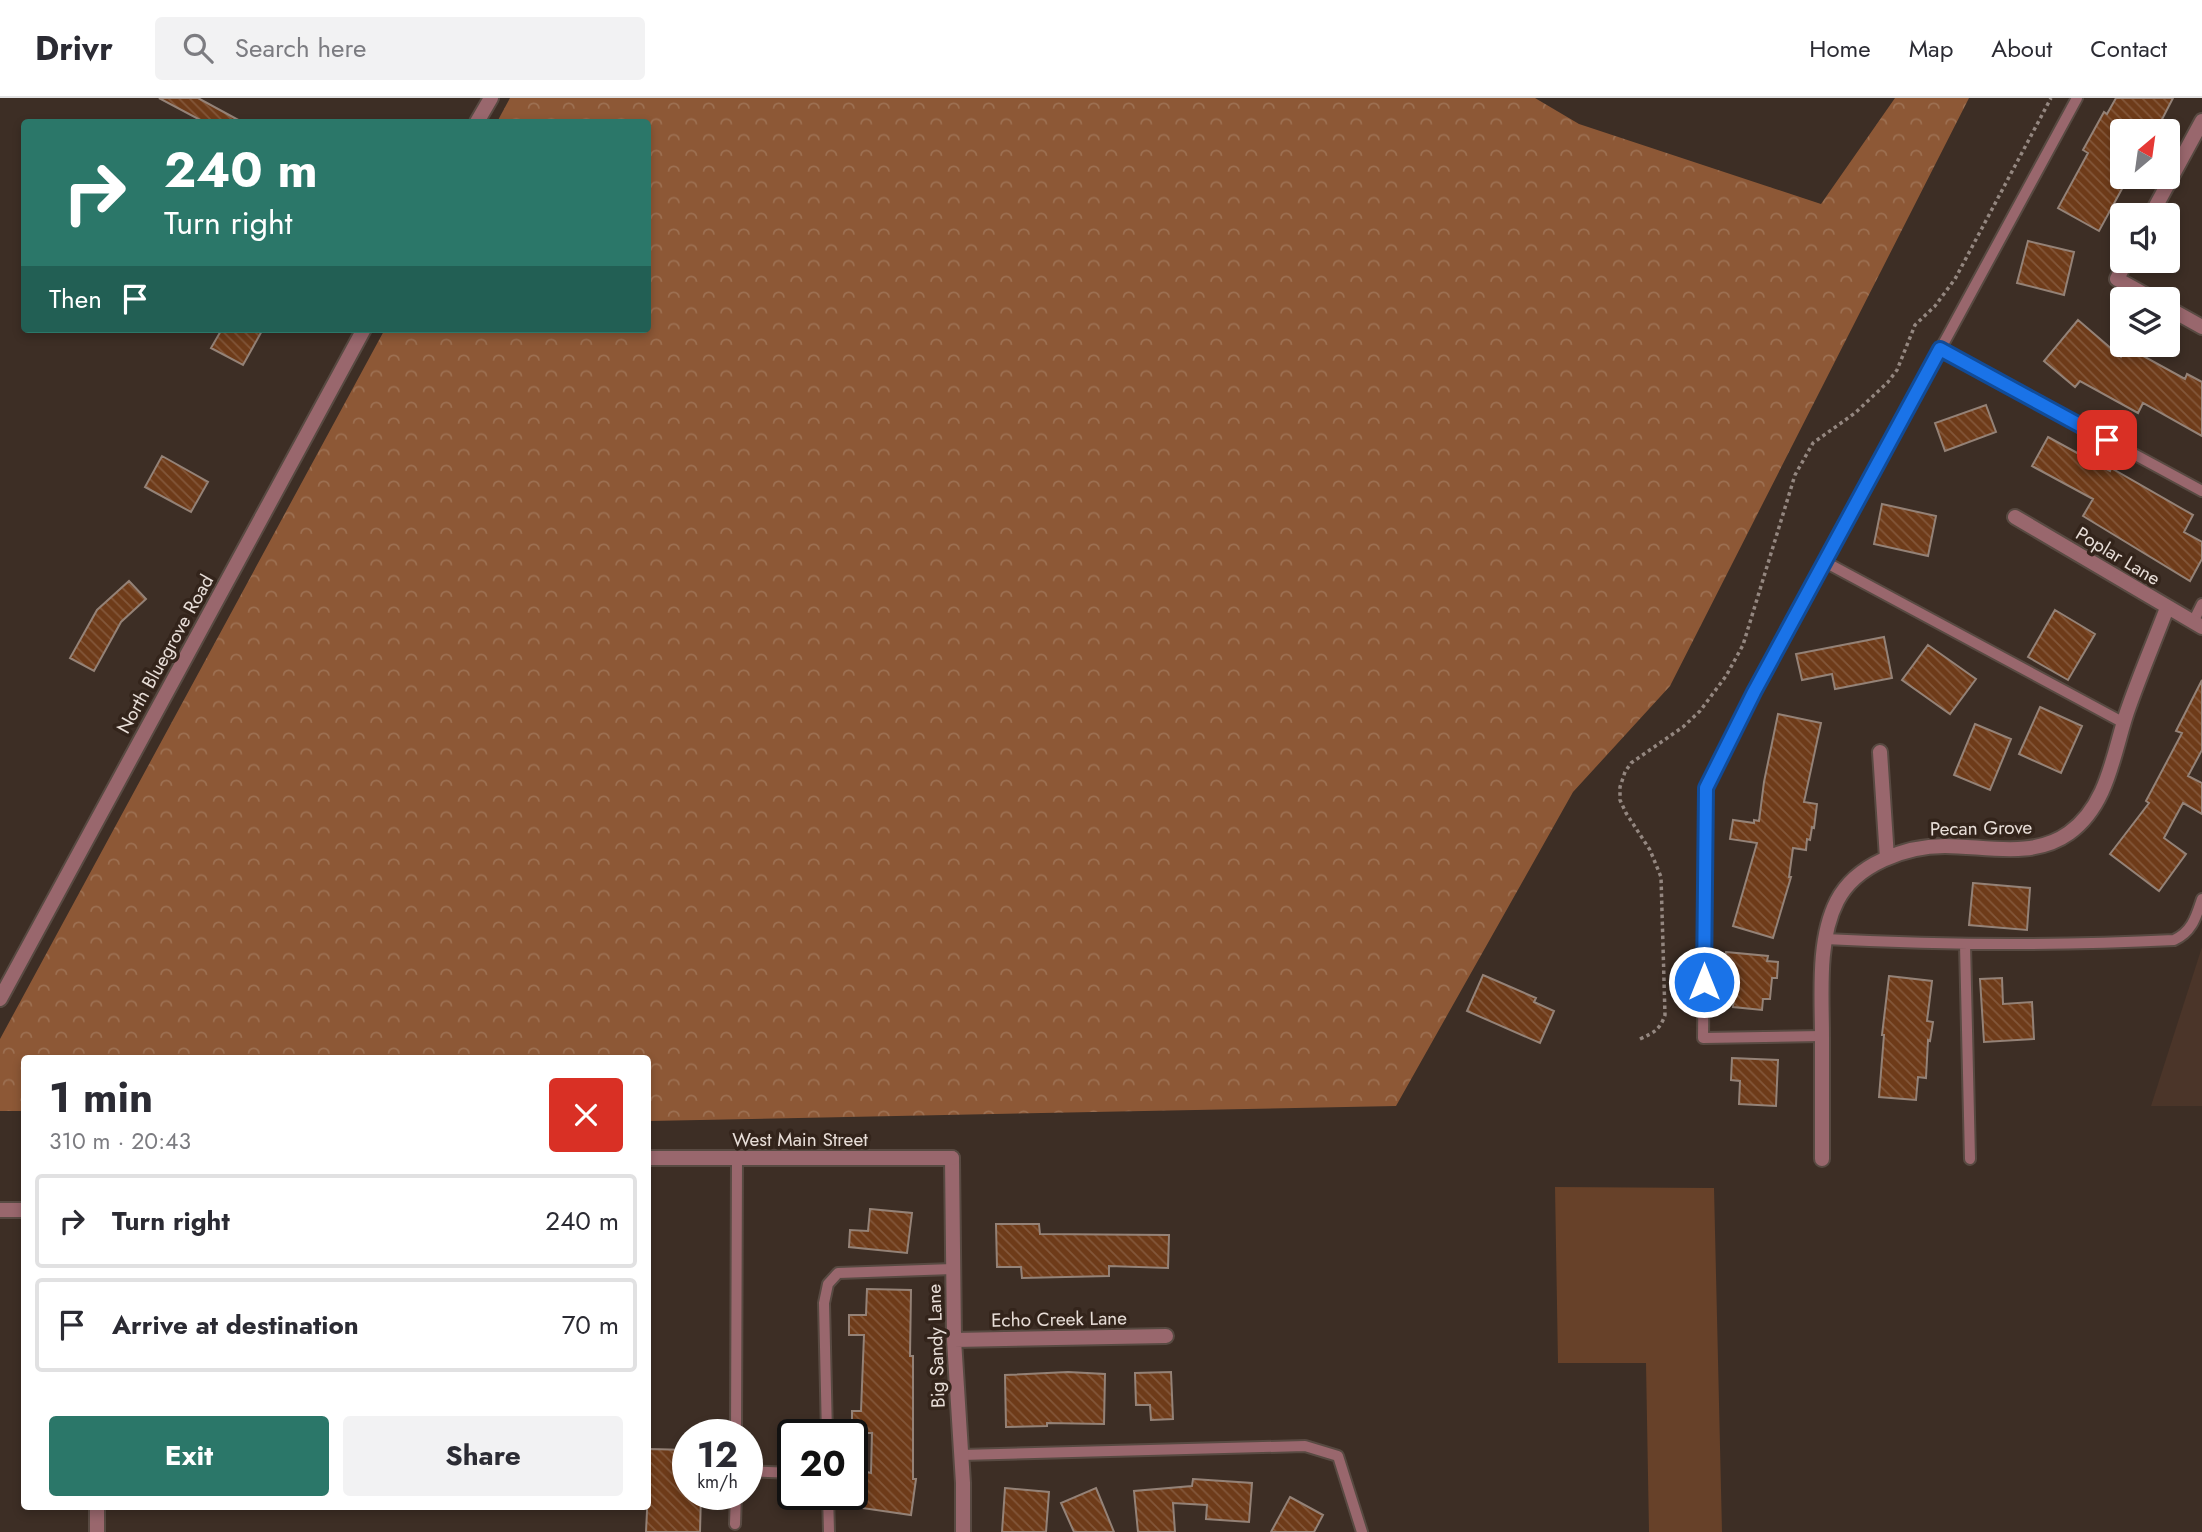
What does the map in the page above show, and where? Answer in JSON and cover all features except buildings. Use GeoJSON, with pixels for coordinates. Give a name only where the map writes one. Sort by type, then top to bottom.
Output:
{"type":"FeatureCollection","features":[{"type":"Feature","properties":{"kind":"street"},"geometry":{"type":"LineString","coordinates":[[479,119],[491,98]]}},
{"type":"Feature","properties":{"kind":"street"},"geometry":{"type":"LineString","coordinates":[[2158,203],[2202,121]]}},
{"type":"Feature","properties":{"kind":"street"},"geometry":{"type":"LineString","coordinates":[[2119,273],[2116,279],[2131,287]]}},
{"type":"Feature","properties":{"kind":"street"},"geometry":{"type":"LineString","coordinates":[[2180,315],[2202,327]]}},
{"type":"Feature","properties":{"kind":"street","name":"North Bluegrove Road"},"geometry":{"type":"LineString","coordinates":[[0,999],[362,333]]}},
{"type":"Feature","properties":{"kind":"street","name":"Poplar Lane"},"geometry":{"type":"LineString","coordinates":[[2015,517],[2197,625]]}},
{"type":"Feature","properties":{"kind":"street","name":"Pecan Grove"},"geometry":{"type":"LineString","coordinates":[[1822,1159],[1821,972],[1825,939],[1837,901],[1857,875],[1887,858],[1916,848],[1944,846],[2006,850],[2043,846],[2068,833],[2091,813],[2104,789],[2124,723],[2167,608]]}},
{"type":"Feature","properties":{"kind":"street"},"geometry":{"type":"LineString","coordinates":[[1880,752],[1887,858]]}},
{"type":"Feature","properties":{"kind":"street","name":"West Main Street"},"geometry":{"type":"LineString","coordinates":[[651,1158],[951,1158]]}},
{"type":"Feature","properties":{"kind":"street","name":"Big Sandy Lane"},"geometry":{"type":"LineString","coordinates":[[951,1158],[954,1340],[963,1532]]}},
{"type":"Feature","properties":{"kind":"street"},"geometry":{"type":"LineString","coordinates":[[0,1210],[21,1209]]}},
{"type":"Feature","properties":{"kind":"street","name":"Echo Creek Lane"},"geometry":{"type":"LineString","coordinates":[[954,1340],[1166,1336]]}},
{"type":"Feature","properties":{"kind":"street"},"geometry":{"type":"LineString","coordinates":[[97,1510],[97,1532]]}},
{"type":"Feature","properties":{"kind":"lane"},"geometry":{"type":"LineString","coordinates":[[1822,1036],[1703,1038],[1706,788],[1754,692],[2077,98]]}},
{"type":"Feature","properties":{"kind":"lane"},"geometry":{"type":"LineString","coordinates":[[1940,349],[2202,491]]}},
{"type":"Feature","properties":{"kind":"lane"},"geometry":{"type":"LineString","coordinates":[[1825,562],[2124,723]]}},
{"type":"Feature","properties":{"kind":"lane"},"geometry":{"type":"LineString","coordinates":[[2197,625],[2202,604]]}},
{"type":"Feature","properties":{"kind":"lane"},"geometry":{"type":"LineString","coordinates":[[1825,939],[2084,945],[2174,940],[2184,936],[2192,926],[2202,899]]}},
{"type":"Feature","properties":{"kind":"lane"},"geometry":{"type":"LineString","coordinates":[[1965,944],[1970,1159]]}},
{"type":"Feature","properties":{"kind":"lane"},"geometry":{"type":"LineString","coordinates":[[733,1419],[737,1158]]}},
{"type":"Feature","properties":{"kind":"lane"},"geometry":{"type":"LineString","coordinates":[[827,1419],[824,1303],[828,1284],[838,1273],[953,1269]]}},
{"type":"Feature","properties":{"kind":"lane"},"geometry":{"type":"LineString","coordinates":[[961,1455],[1305,1446],[1338,1456],[1362,1532]]}},
{"type":"Feature","properties":{"kind":"lane"},"geometry":{"type":"LineString","coordinates":[[735,1510],[735,1524]]}},
{"type":"Feature","properties":{"kind":"lane"},"geometry":{"type":"LineString","coordinates":[[828,1510],[829,1532]]}},
{"type":"Feature","properties":{"kind":"path"},"geometry":{"type":"LineString","coordinates":[[1640,1039],[1655,1032],[1661,1026],[1665,1015],[1661,877],[1650,850],[1620,800],[1620,787],[1625,772],[1631,763],[1683,727],[1700,711],[1726,676],[1743,645],[1801,461],[1813,443],[1871,400],[1897,370],[1915,326],[1935,306],[1955,279],[2051,98]]}},
{"type":"Feature","properties":{"kind":"shaded area"},"geometry":{"type":"Polygon","coordinates":[[[2202,947],[2202,1106],[2151,1106],[2202,947]]]}},
{"type":"Feature","properties":{"kind":"shaded area"},"geometry":{"type":"Polygon","coordinates":[[[1555,1187],[1714,1188],[1722,1532],[1649,1532],[1646,1363],[1558,1363],[1555,1187]]]}},
{"type":"Feature","properties":{"kind":"green space"},"geometry":{"type":"Polygon","coordinates":[[[510,98],[1535,98],[1579,124],[1821,204],[1895,98],[1969,98],[1670,686],[1573,792],[1396,1106],[651,1121],[651,1055],[21,1055],[21,1111],[0,1111],[0,1039],[383,333],[651,333],[651,119],[499,119],[510,98]]]}},
{"type":"Feature","properties":{"kind":"route"},"geometry":{"type":"LineString","coordinates":[[1704,982],[1706,788],[1754,692],[1940,349],[2107,440]]}}]}
